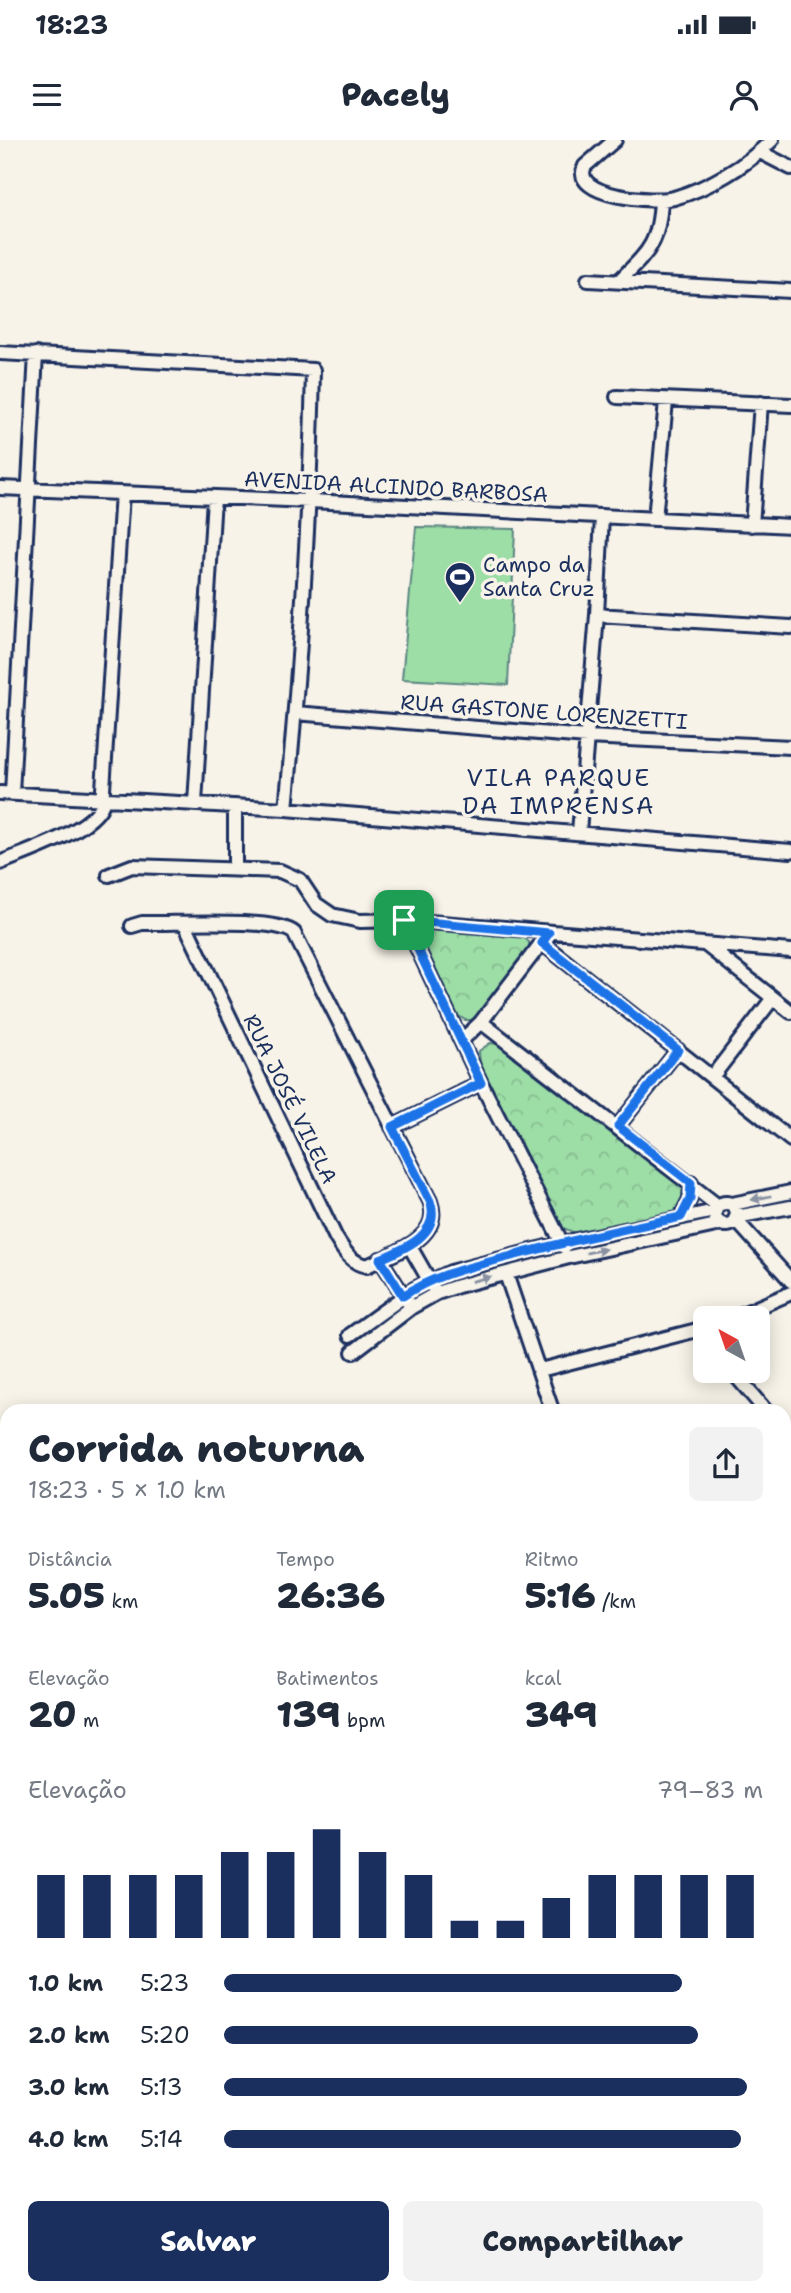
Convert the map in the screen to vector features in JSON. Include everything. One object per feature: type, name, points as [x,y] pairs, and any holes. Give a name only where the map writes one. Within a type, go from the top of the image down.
[{"type":"street","points":[[615,140],[585,166],[582,177],[594,188],[626,197],[661,200],[697,189],[734,169],[760,152],[772,140]]},
{"type":"street","points":[[760,152],[791,168]]},
{"type":"street","points":[[618,282],[655,240],[660,226],[661,200]]},
{"type":"street","points":[[588,280],[791,291]]},
{"type":"street","points":[[0,353],[313,370],[310,501],[286,809]]},
{"type":"street","points":[[37,354],[6,793],[286,809],[791,851]]},
{"type":"street","points":[[617,397],[791,405]]},
{"type":"street","points":[[654,519],[666,401]]},
{"type":"street","points":[[752,525],[761,403]]},
{"type":"street","name":"AVENIDA ALCINDO BARBOSA","points":[[0,488],[791,526]]},
{"type":"street","points":[[0,863],[87,822],[97,815],[104,797],[122,493]]},
{"type":"street","points":[[195,803],[214,498]]},
{"type":"street","points":[[579,832],[597,615],[602,516]]},
{"type":"street","points":[[597,615],[791,627]]},
{"type":"street","name":"RUA GASTONE LORENZETTI","points":[[295,713],[587,737],[791,747]]},
{"type":"street","points":[[235,806],[235,868]]},
{"type":"street","points":[[109,875],[132,866],[270,869],[290,874],[300,880],[325,912],[342,918],[404,920],[545,938],[791,951]]},
{"type":"street","points":[[404,920],[481,1083],[569,1257]]},
{"type":"street","points":[[132,926],[142,923],[275,925],[287,928],[298,937],[432,1208],[433,1220],[429,1227],[409,1245],[380,1259],[412,1307]]},
{"type":"street","name":"RUA JOSÉ VILELA","points":[[185,924],[336,1238],[348,1256],[362,1265],[367,1266],[380,1259]]},
{"type":"street","points":[[462,1040],[481,1021],[545,938]]},
{"type":"street","points":[[545,938],[678,1050],[791,1140]]},
{"type":"street","points":[[706,946],[791,1012]]},
{"type":"street","points":[[712,1077],[773,998]]},
{"type":"street","points":[[481,1021],[727,1211],[791,1281]]},
{"type":"street","points":[[618,1126],[678,1050]]},
{"type":"street","points":[[392,1127],[481,1083]]},
{"type":"street","points":[[681,1217],[690,1199],[691,1183]]},
{"type":"street","points":[[353,1352],[412,1307],[437,1293],[479,1279],[569,1257],[721,1224],[715,1217],[727,1211],[791,1192]]},
{"type":"street","points":[[350,1335],[428,1280],[451,1272],[562,1243],[681,1217],[791,1207]]},
{"type":"street","points":[[409,1245],[437,1293]]},
{"type":"street","points":[[506,1274],[550,1404]]},
{"type":"street","points":[[761,1306],[791,1293]]},
{"type":"street","points":[[540,1370],[693,1335]]},
{"type":"street","points":[[742,1383],[760,1404]]},
{"type":"green space","name":"Campo da Santa Cruz","points":[[416,527],[515,529],[508,685],[402,679]]},
{"type":"green space","points":[[434,928],[521,935],[529,942],[529,950],[474,1020],[465,1020],[456,1014],[422,949],[423,935]]},
{"type":"green space","points":[[490,1043],[498,1044],[681,1181],[689,1198],[678,1211],[578,1234],[563,1228],[480,1065],[479,1051]]},
{"type":"place","name":"Campo da Santa Cruz","points":[[460,604]]},
{"type":"district","name":"VILA PARQUE DA IMPRENSA","points":[[559,792]]},
{"type":"route","points":[[404,920],[549,933],[542,943],[678,1050],[618,1126],[691,1183],[690,1199],[681,1217],[562,1243],[451,1272],[428,1280],[403,1296],[380,1259],[422,1236],[433,1220],[433,1214],[430,1201],[392,1127],[481,1083],[404,920]]}]
